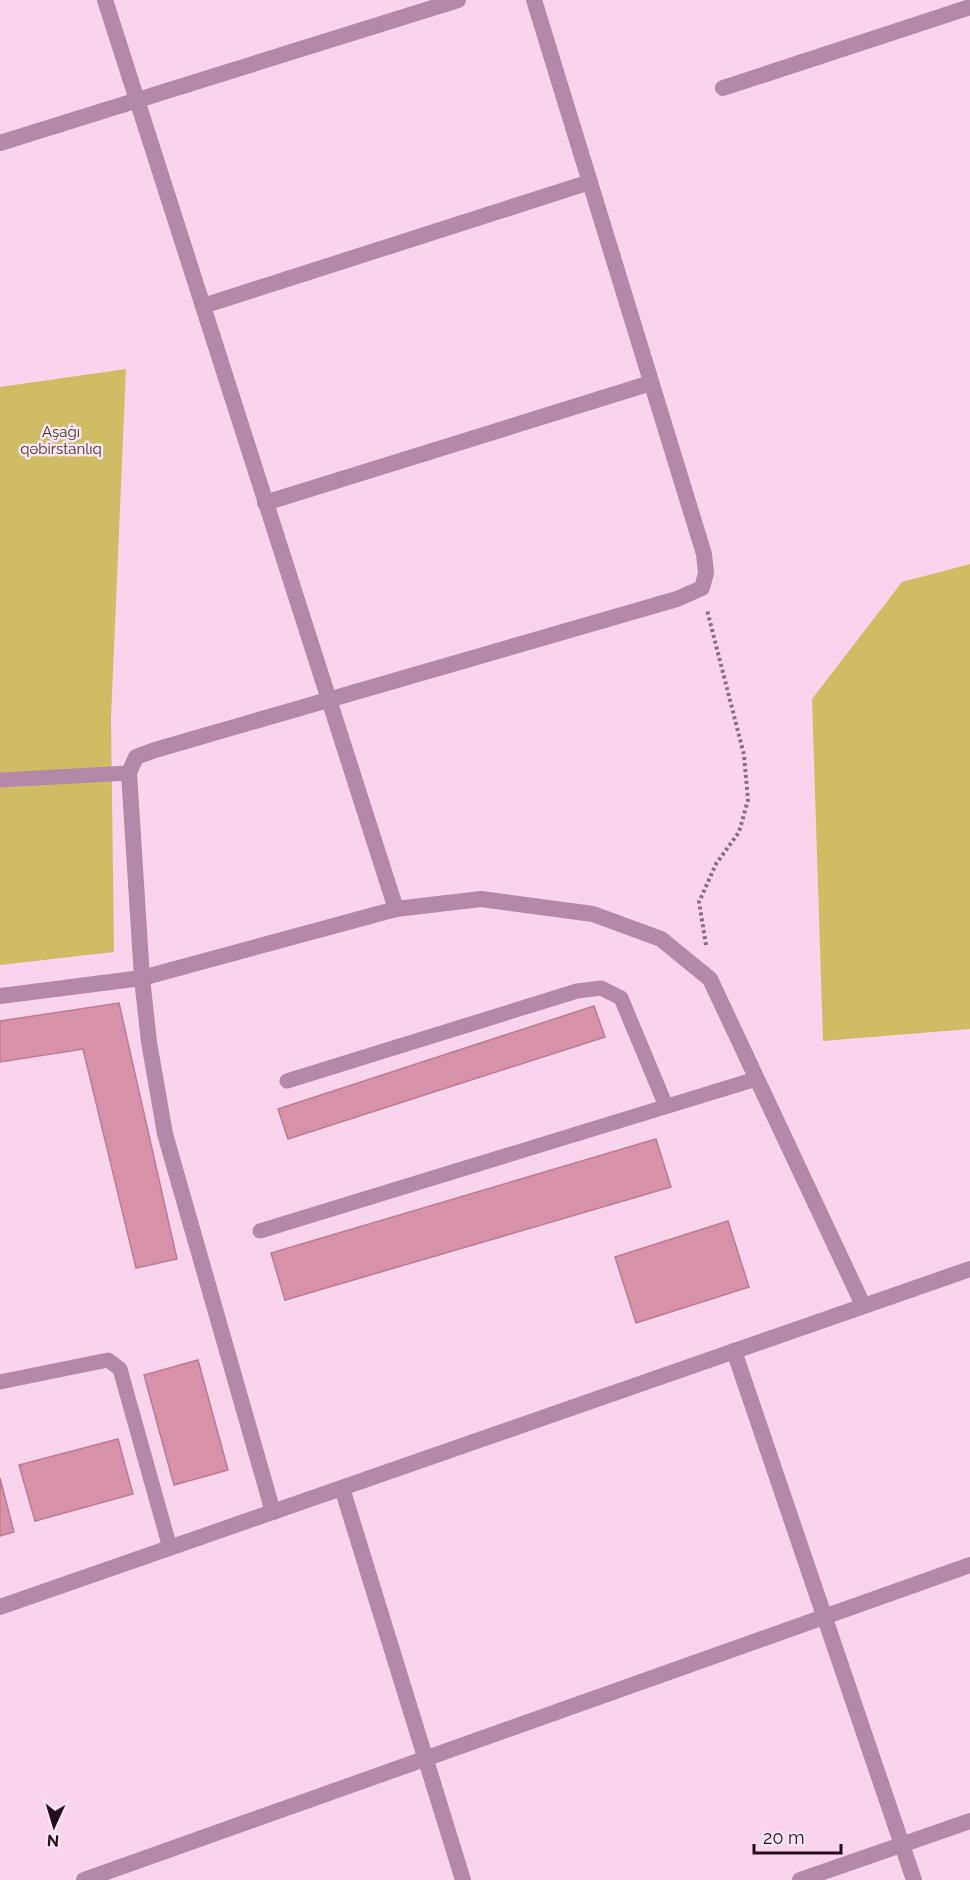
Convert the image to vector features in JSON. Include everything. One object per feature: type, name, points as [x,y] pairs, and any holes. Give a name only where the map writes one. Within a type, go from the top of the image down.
[{"type":"street","points":[[105,0],[396,909]]},
{"type":"street","points":[[0,143],[458,0]]},
{"type":"street","points":[[273,1512],[165,1134],[149,1042],[142,978],[129,773],[136,757],[155,750],[677,599],[702,588],[706,573],[704,554],[534,0]]},
{"type":"street","points":[[723,88],[970,7]]},
{"type":"street","points":[[203,306],[590,182]]},
{"type":"street","points":[[265,503],[651,383]]},
{"type":"street","points":[[0,996],[142,978],[396,909],[481,899],[593,914],[661,939],[710,979],[863,1305]]},
{"type":"street","points":[[0,1607],[970,1269]]},
{"type":"street","points":[[734,1351],[914,1880]]},
{"type":"street","points":[[342,1488],[463,1880]]},
{"type":"street","points":[[84,1880],[970,1565]]},
{"type":"street","points":[[800,1880],[970,1821]]},
{"type":"lane","points":[[0,780],[129,773]]},
{"type":"lane","points":[[287,1081],[577,990],[601,988],[621,998],[666,1106]]},
{"type":"lane","points":[[260,1231],[756,1079]]},
{"type":"lane","points":[[0,1382],[108,1360],[120,1369],[170,1548]]},
{"type":"path","points":[[702,588],[744,755],[748,800],[739,832],[716,864],[699,902],[710,979]]},
{"type":"green space","name":"Aşağı qəbirstanlıq","points":[[126,369],[111,718],[114,952],[0,965],[0,387]]},
{"type":"green space","points":[[970,564],[970,1029],[823,1041],[812,699],[902,582]]},
{"type":"building","points":[[119,1003],[177,1259],[136,1268],[83,1049],[0,1062],[0,1021]]},
{"type":"building","points":[[594,1006],[605,1037],[288,1139],[278,1109]]},
{"type":"building","points":[[656,1139],[671,1187],[285,1300],[271,1253]]},
{"type":"building","points":[[728,1221],[749,1287],[636,1323],[615,1257]]},
{"type":"building","points":[[198,1360],[228,1470],[174,1485],[144,1375]]},
{"type":"building","points":[[118,1439],[133,1494],[35,1521],[19,1465]]},
{"type":"building","points":[[0,1478],[14,1532],[0,1536]]}]
